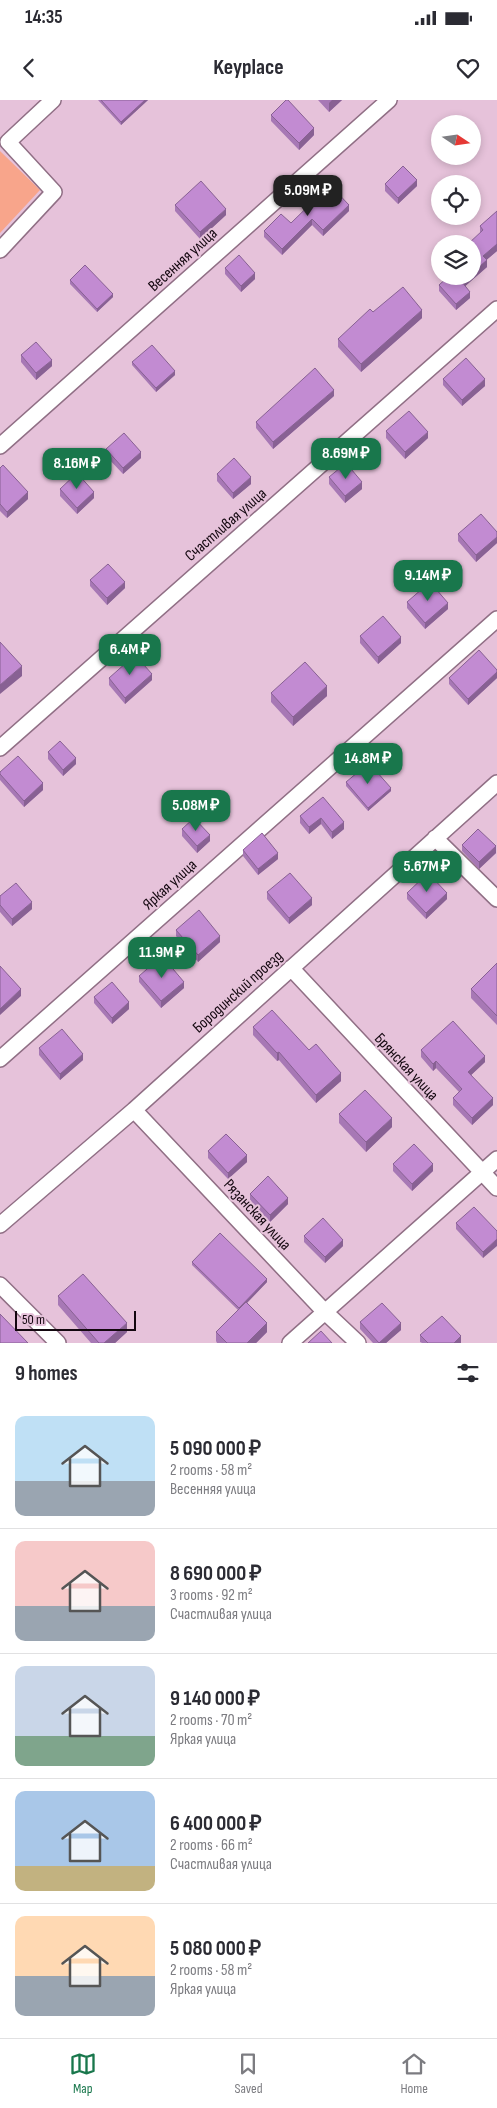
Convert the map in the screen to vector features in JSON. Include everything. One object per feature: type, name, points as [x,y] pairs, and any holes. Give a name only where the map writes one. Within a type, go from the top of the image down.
[{"type":"street","points":[[0,250],[54,192],[4,138],[53,100]]},
{"type":"street","name":"Весенняя улица","points":[[0,446],[389,100]]},
{"type":"street","name":"Счастливая улица","points":[[0,748],[497,309]]},
{"type":"street","name":"Яркая улица","points":[[0,1059],[497,619]]},
{"type":"street","name":"Бородинский проезд","points":[[0,1225],[134,1110],[497,783]]},
{"type":"street","points":[[436,838],[497,899]]},
{"type":"street","name":"Брянская улица","points":[[291,968],[497,1188]]},
{"type":"street","name":"Рязанская улица","points":[[134,1110],[324,1312],[358,1343]]},
{"type":"street","points":[[290,1343],[497,1159]]},
{"type":"street","points":[[0,1285],[58,1343]]},
{"type":"shaded area","points":[[0,151],[40,190],[0,233]]},
{"type":"building","points":[[101,100],[145,100],[121,122]]},
{"type":"building","points":[[286,100],[314,128],[299,143],[271,115]]},
{"type":"building","points":[[403,166],[417,180],[398,198],[385,184]]},
{"type":"building","points":[[201,181],[226,209],[200,232],[175,205]]},
{"type":"building","points":[[330,185],[349,205],[323,230],[312,219],[282,249],[264,231],[281,214],[291,223]]},
{"type":"building","points":[[497,211],[497,244],[483,256],[487,260],[481,265],[481,235],[478,235],[483,230],[480,226]]},
{"type":"building","points":[[239,255],[255,273],[241,286],[225,268]]},
{"type":"building","points":[[85,265],[113,294],[97,309],[70,280]]},
{"type":"building","points":[[439,285],[464,285],[470,292],[456,304]]},
{"type":"building","points":[[403,287],[422,310],[361,364],[338,339],[370,309],[373,312]]},
{"type":"building","points":[[36,342],[52,360],[36,373],[21,355]]},
{"type":"building","points":[[152,345],[175,371],[156,388],[132,362]]},
{"type":"building","points":[[466,358],[485,379],[462,400],[443,379]]},
{"type":"building","points":[[315,368],[334,390],[273,442],[256,422]]},
{"type":"building","points":[[409,411],[428,432],[405,452],[386,431]]},
{"type":"building","points":[[124,433],[141,452],[123,468],[106,449]]},
{"type":"building","points":[[234,458],[251,477],[233,493],[217,474]]},
{"type":"building","points":[[346,463],[362,482],[345,496],[329,477]]},
{"type":"building","points":[[3,465],[28,492],[7,512],[0,504],[0,468]]},
{"type":"building","points":[[77,473],[94,492],[77,508],[60,489]]},
{"type":"building","points":[[481,514],[497,532],[497,537],[476,555],[458,534]]},
{"type":"building","points":[[108,564],[125,582],[107,598],[90,580]]},
{"type":"building","points":[[430,582],[448,603],[425,623],[407,602]]},
{"type":"building","points":[[383,616],[401,637],[378,657],[360,636]]},
{"type":"building","points":[[0,642],[22,666],[0,685]]},
{"type":"building","points":[[479,650],[497,672],[468,699],[449,678]]},
{"type":"building","points":[[135,655],[152,674],[125,698],[109,678]]},
{"type":"building","points":[[305,662],[327,686],[293,717],[271,693]]},
{"type":"building","points":[[60,741],[76,758],[63,770],[48,752]]},
{"type":"building","points":[[18,756],[43,783],[24,801],[0,774]]},
{"type":"building","points":[[369,763],[391,788],[368,808],[346,782]]},
{"type":"building","points":[[323,797],[344,822],[332,832],[321,818],[309,827],[300,816]]},
{"type":"building","points":[[194,818],[210,835],[197,846],[182,829]]},
{"type":"building","points":[[478,829],[496,846],[479,862],[462,845]]},
{"type":"building","points":[[262,833],[278,853],[258,869],[243,850]]},
{"type":"building","points":[[290,873],[312,898],[289,918],[267,892]]},
{"type":"building","points":[[428,873],[447,893],[426,913],[407,893]]},
{"type":"building","points":[[16,883],[32,902],[12,919],[0,905],[0,896]]},
{"type":"building","points":[[199,910],[220,936],[198,955],[176,930]]},
{"type":"building","points":[[162,956],[184,982],[161,1001],[139,976]]},
{"type":"building","points":[[497,963],[497,1016],[471,989]]},
{"type":"building","points":[[0,966],[21,989],[0,1009]]},
{"type":"building","points":[[112,982],[129,1002],[112,1018],[94,997]]},
{"type":"building","points":[[272,1010],[309,1050],[316,1044],[341,1073],[316,1095],[279,1052],[277,1053],[253,1027]]},
{"type":"building","points":[[453,1021],[485,1056],[468,1072],[493,1098],[472,1118],[453,1098],[462,1089],[436,1061],[433,1064],[421,1050]]},
{"type":"building","points":[[62,1029],[83,1054],[60,1074],[39,1048]]},
{"type":"building","points":[[365,1090],[392,1118],[366,1142],[339,1114]]},
{"type":"building","points":[[226,1134],[247,1155],[228,1173],[208,1151]]},
{"type":"building","points":[[414,1144],[433,1164],[412,1184],[393,1164]]},
{"type":"building","points":[[268,1176],[288,1198],[270,1215],[250,1194]]},
{"type":"building","points":[[474,1207],[497,1231],[497,1239],[483,1252],[456,1223]]},
{"type":"building","points":[[323,1218],[343,1240],[325,1257],[304,1236]]},
{"type":"building","points":[[220,1233],[267,1279],[239,1308],[192,1262]]},
{"type":"building","points":[[83,1274],[127,1323],[104,1343],[99,1343],[58,1296]]},
{"type":"building","points":[[246,1302],[267,1323],[247,1343],[227,1343],[216,1332]]},
{"type":"building","points":[[382,1303],[401,1323],[379,1343],[360,1322]]},
{"type":"building","points":[[0,1314],[28,1343],[0,1343]]},
{"type":"building","points":[[442,1316],[461,1336],[454,1343],[428,1343],[420,1335]]},
{"type":"building","points":[[321,1331],[332,1343],[308,1343]]}]
